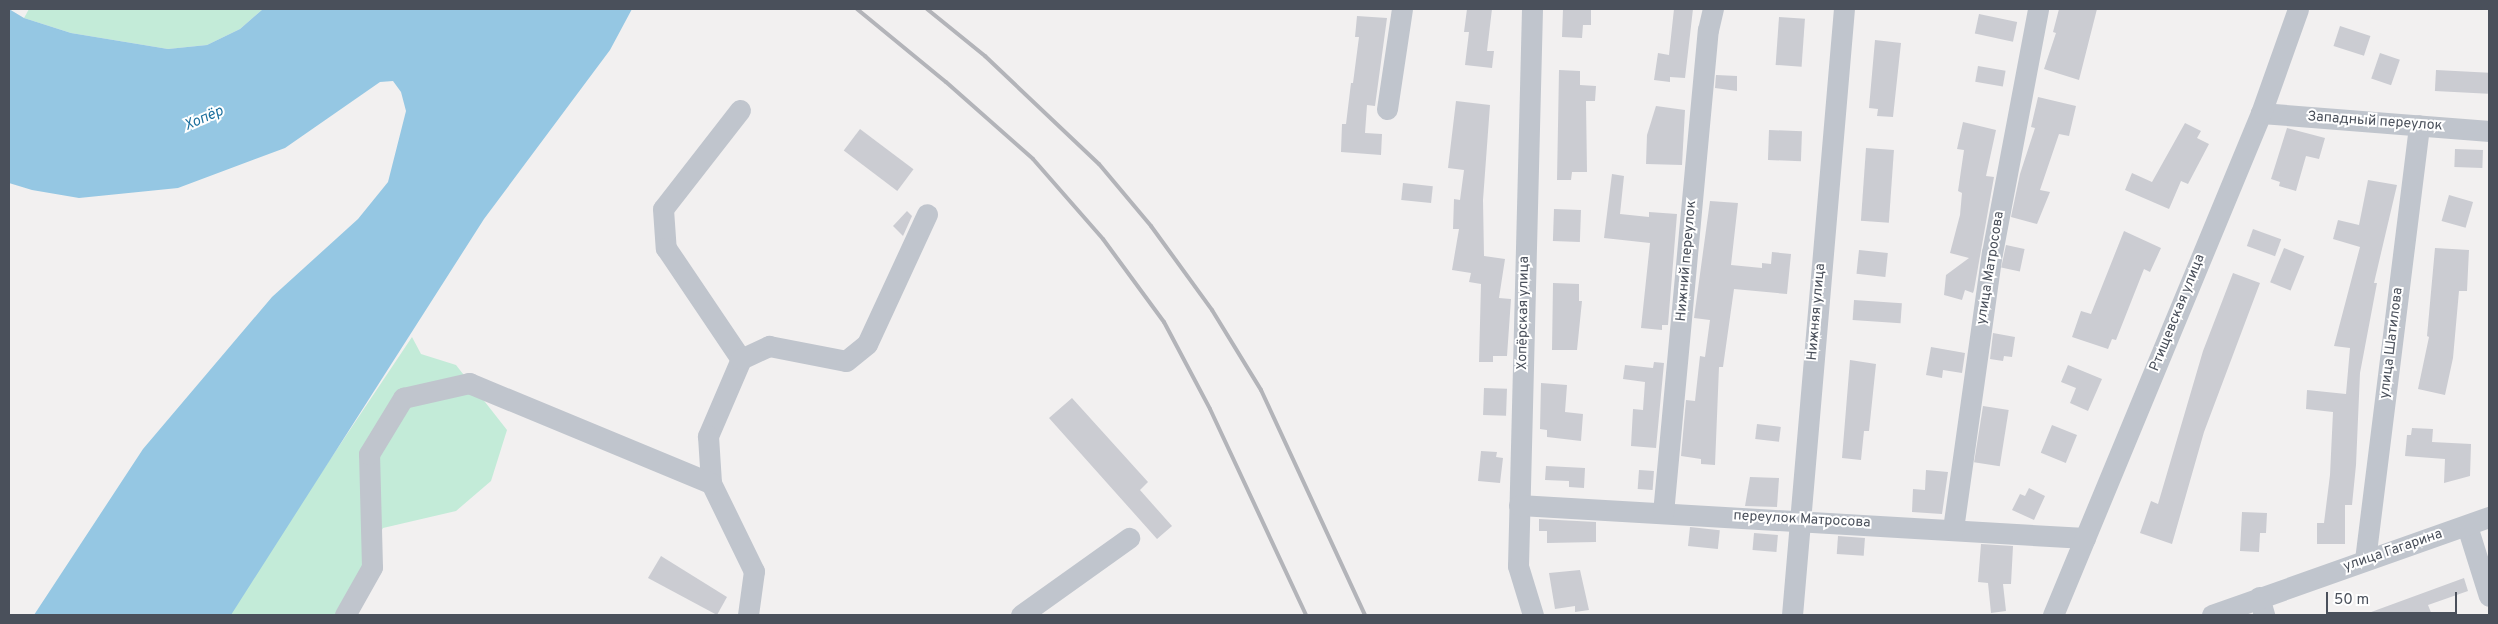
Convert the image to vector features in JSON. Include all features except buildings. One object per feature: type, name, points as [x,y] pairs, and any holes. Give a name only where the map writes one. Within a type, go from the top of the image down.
[{"type":"street","points":[[1387,109],[1402,9]]},
{"type":"street","name":"Хопёрская улица","points":[[1532,9],[1518,566],[1533,615]]},
{"type":"street","name":"Нижний переулок","points":[[1663,513],[1708,30],[1713,9]]},
{"type":"street","name":"Нижняя улица","points":[[1792,615],[1798,520],[1844,9]]},
{"type":"street","name":"улица Матросова","points":[[1953,529],[1992,253],[2038,9]]},
{"type":"street","name":"Ртищевская улица","points":[[2054,615],[2261,113],[2298,9]]},
{"type":"street","points":[[740,110],[663,209],[666,248],[741,359]]},
{"type":"street","name":"Западный переулок","points":[[2261,113],[2489,131]]},
{"type":"street","name":"улица Шатилова","points":[[2365,560],[2419,125]]},
{"type":"street","points":[[748,615],[754,572],[711,483],[708,436],[741,359],[769,346],[846,361],[867,344],[927,214]]},
{"type":"street","points":[[345,615],[372,567],[369,454],[403,398],[469,383],[711,483]]},
{"type":"street","name":"переулок Матросова","points":[[1519,505],[2085,538]]},
{"type":"street","name":"улица Гагарина","points":[[2212,615],[2261,606],[2365,560],[2467,526],[2489,516]]},
{"type":"street","points":[[2467,526],[2489,596]]},
{"type":"street","points":[[1021,615],[1128,538]]},
{"type":"green space","points":[[29,9],[263,9],[240,29],[207,45],[168,49],[71,33],[24,18]]},
{"type":"green space","points":[[412,337],[421,354],[456,365],[507,430],[491,481],[456,511],[383,528],[337,615],[226,615]]},
{"type":"water","name":"Хопёр","points":[[9,9],[24,18],[71,33],[168,49],[207,45],[240,29],[263,9],[632,9],[610,50],[484,219],[231,615],[34,615],[143,449],[272,297],[358,219],[388,182],[406,111],[401,92],[393,81],[380,82],[285,148],[178,188],[79,198],[32,190],[9,183]]},
{"type":"railway","points":[[857,9],[946,82],[1033,159],[1103,239],[1164,322],[1210,409],[1306,615]]},
{"type":"railway","points":[[927,9],[985,56],[1099,164],[1151,226],[1212,310],[1261,390],[1365,615]]}]
